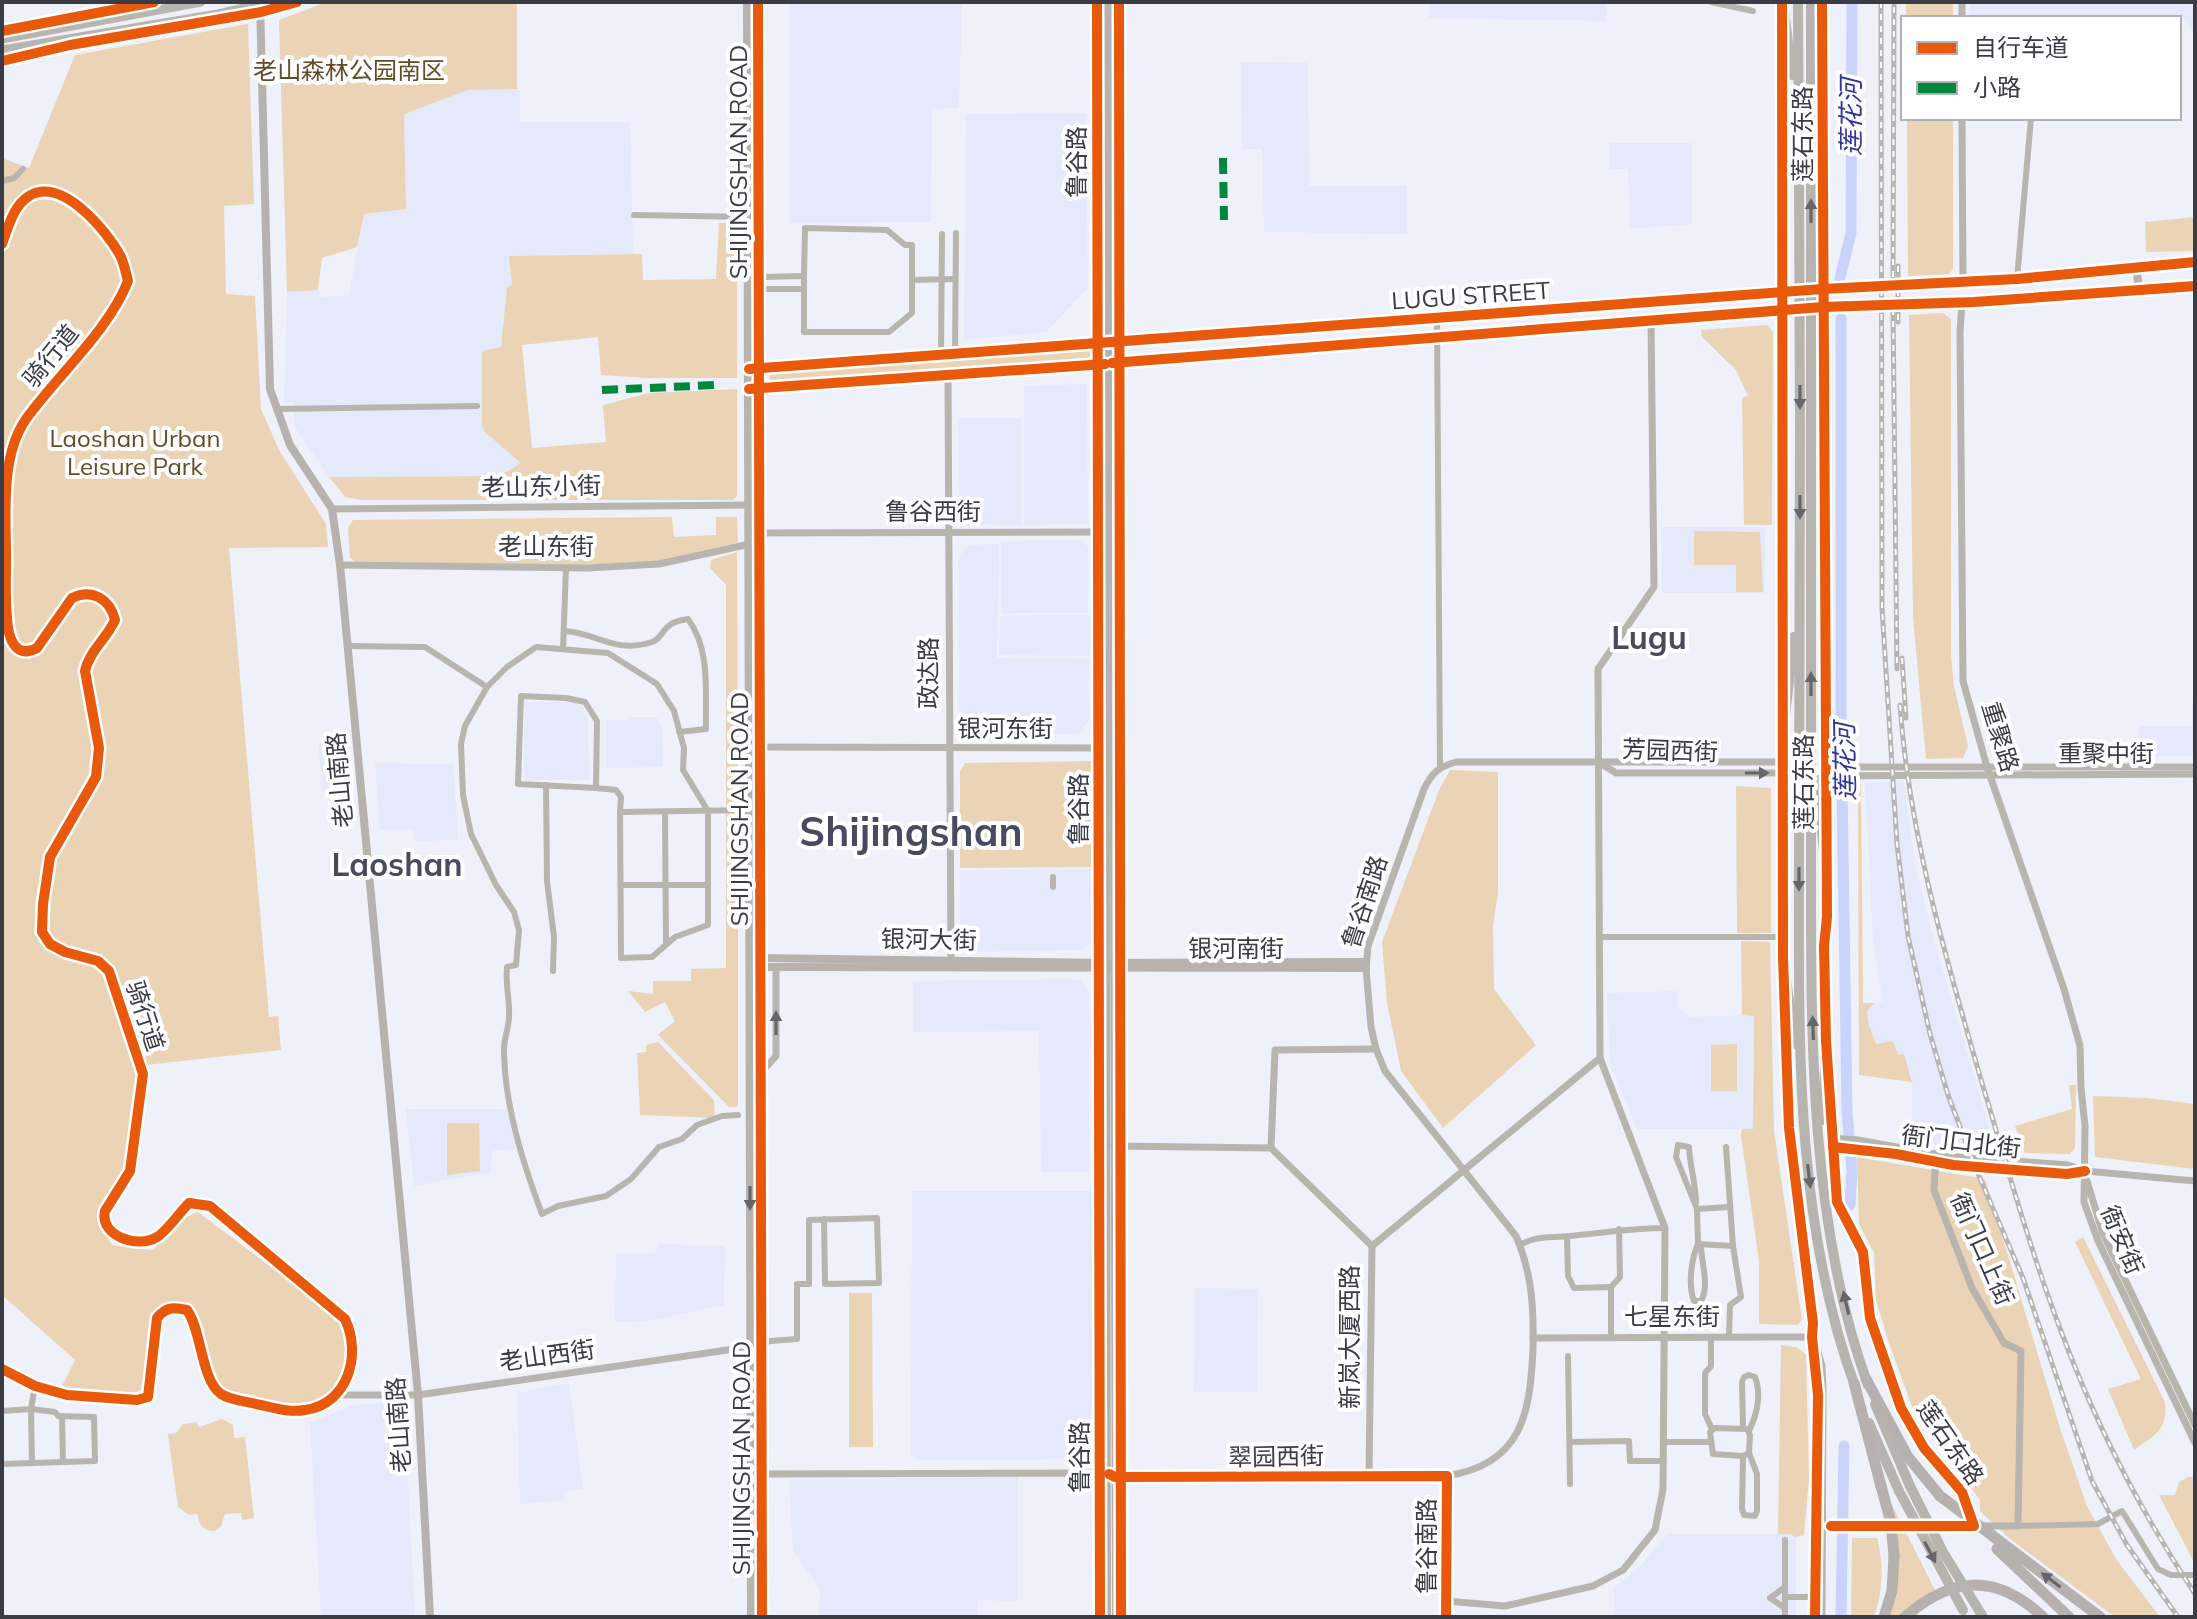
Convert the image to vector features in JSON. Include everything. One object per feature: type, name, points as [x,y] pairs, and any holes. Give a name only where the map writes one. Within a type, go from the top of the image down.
[{"type":"highway","name":"SHIJINGSHAN ROAD","points":[[748,2],[749,217],[754,369],[750,505],[750,810],[761,1073],[752,1617]]},
{"type":"highway","name":"SHIJINGSHAN ROAD","points":[[754,369],[759,289],[758,2]]},
{"type":"highway","points":[[1782,2],[1798,117]]},
{"type":"highway","points":[[1798,2],[1815,1097],[1838,1271],[1891,1523],[1894,1556],[1892,1591],[1884,1617]]},
{"type":"highway","points":[[1811,2],[1811,180],[1800,587],[1799,967],[1808,1162],[1824,1273],[1860,1381],[1899,1491],[1965,1614]]},
{"type":"highway","points":[[1811,118],[1822,7]]},
{"type":"highway","name":"SHIJINGSHAN ROAD","points":[[754,389],[760,533],[761,747],[755,962],[756,1346],[762,1617]]},
{"type":"highway","points":[[1784,725],[1800,587]]},
{"type":"highway","points":[[1811,724],[1825,862]]},
{"type":"highway","points":[[1783,958],[1803,1098]]},
{"type":"highway","points":[[1822,1161],[1826,1041]]},
{"type":"highway","points":[[1860,1381],[1908,1457],[1940,1496],[2000,1546],[2100,1617]]},
{"type":"highway","name":"莲石东路","points":[[1860,1381],[1943,1552],[1983,1617]]},
{"type":"highway","points":[[2000,1546],[2069,1617]]},
{"type":"highway","points":[[1905,1617],[1945,1589],[1973,1585],[2017,1596],[2043,1617]]},
{"type":"main road","points":[[2,39],[201,2]]},
{"type":"main road","name":"鲁谷路","points":[[1105,2],[1110,966],[1107,1617]]},
{"type":"main road","points":[[1108,343],[1112,2]]},
{"type":"main road","points":[[2,50],[264,3]]},
{"type":"main road","name":"老山南路","points":[[264,3],[270,389],[290,445],[332,509],[340,565],[418,1395],[430,1617]]},
{"type":"main road","name":"LUGU STREET","points":[[754,369],[1823,289],[2017,279],[2136,265],[2195,262]]},
{"type":"main road","points":[[2136,265],[2139,290]]},
{"type":"main road","points":[[1873,286],[1866,295],[1873,305]]},
{"type":"main road","name":"LUGU STREET","points":[[754,389],[948,377],[1651,319],[2195,286]]},
{"type":"main road","name":"鲁谷路","points":[[1108,364],[1106,748],[1114,1146],[1116,1617]]},
{"type":"main road","name":"银河大街","points":[[755,962],[776,967],[951,964]]},
{"type":"main road","name":"银河大街","points":[[755,962],[1110,966]]},
{"type":"main road","name":"银河南街","points":[[1110,966],[1366,965]]},
{"type":"street","points":[[1711,2],[1753,11]]},
{"type":"street","name":"莲石东路","points":[[1782,2],[1783,958],[1789,1128],[1813,1323],[1812,1337],[1817,1346],[1823,1391],[1822,1617]]},
{"type":"street","name":"莲石东路","points":[[1822,7],[1829,767],[1825,862],[1826,1041],[1837,1202],[1863,1252],[1870,1318],[1893,1388],[1916,1437],[1962,1492],[1974,1526]]},
{"type":"street","points":[[1962,120],[1963,282]]},
{"type":"street","points":[[2017,279],[2031,120]]},
{"type":"street","points":[[2,181],[14,178],[23,169]]},
{"type":"street","points":[[634,215],[749,217]]},
{"type":"street","points":[[805,228],[887,230],[905,245],[912,245],[912,280],[912,313],[889,332],[804,332],[805,228]]},
{"type":"street","points":[[955,354],[956,233]]},
{"type":"street","points":[[941,355],[942,234]]},
{"type":"street","points":[[1783,240],[1823,240]]},
{"type":"street","points":[[759,277],[804,276]]},
{"type":"street","points":[[912,280],[955,279]]},
{"type":"street","points":[[759,289],[804,289]]},
{"type":"street","name":"重聚路","points":[[1962,302],[1963,681],[1988,771],[2064,989],[2080,1046],[2085,1171]]},
{"type":"street","points":[[1437,318],[1440,767],[1456,762],[1599,761]]},
{"type":"street","name":"鲁谷南路","points":[[1446,1601],[1505,1606],[1593,1586],[1623,1570],[1655,1530],[1663,1489],[1665,1228],[1600,1058],[1598,669],[1654,587],[1651,319]]},
{"type":"street","points":[[1784,362],[1823,361]]},
{"type":"street","name":"政达路","points":[[948,377],[951,964]]},
{"type":"street","points":[[276,409],[477,406]]},
{"type":"street","name":"老山东小街","points":[[332,509],[750,505]]},
{"type":"street","name":"鲁谷西街","points":[[760,533],[1106,532]]},
{"type":"street","name":"老山东街","points":[[340,565],[566,568],[659,564],[750,544]]},
{"type":"street","points":[[563,649],[566,568]]},
{"type":"street","points":[[564,631],[582,632],[612,645],[634,646],[657,641],[671,623],[688,619],[697,631],[704,650],[706,729],[679,732]]},
{"type":"street","points":[[347,646],[425,647],[487,687]]},
{"type":"street","points":[[596,788],[597,721],[585,702],[521,696],[518,784],[616,790],[621,797],[621,958],[652,957],[675,937],[708,925],[708,811],[683,770],[684,748],[674,711],[657,684],[608,653],[536,647],[507,667],[487,687],[465,726],[463,795],[471,834],[496,885],[514,912],[519,930],[516,965],[507,967],[510,996],[509,1022],[503,1047],[505,1077],[520,1146],[542,1214],[558,1206],[606,1196],[631,1179],[659,1147],[682,1139],[697,1125],[722,1116],[738,1115]]},
{"type":"street","name":"银河东街","points":[[761,747],[1106,748]]},
{"type":"street","name":"芳园西街","points":[[1599,761],[1783,762]]},
{"type":"street","name":"芳园西街","points":[[1599,761],[1616,773],[1783,773]]},
{"type":"street","name":"鲁谷南路","points":[[1440,767],[1431,775],[1424,789],[1368,946],[1366,965],[1376,1049],[1392,1082],[1516,1236],[1531,1279],[1533,1338],[1529,1402],[1521,1427],[1512,1442],[1490,1462],[1462,1474],[1447,1476],[1446,1617]]},
{"type":"street","name":"重聚中街","points":[[1829,767],[1855,771],[2195,774]]},
{"type":"street","name":"重聚中街","points":[[1988,771],[2195,767]]},
{"type":"street","name":"重聚中街","points":[[1829,776],[1855,771]]},
{"type":"street","points":[[546,785],[547,881],[554,937],[553,971]]},
{"type":"street","points":[[620,812],[750,810]]},
{"type":"street","points":[[665,812],[666,944]]},
{"type":"street","points":[[1053,877],[1053,887]]},
{"type":"street","points":[[621,885],[708,885]]},
{"type":"street","points":[[1599,937],[1783,937]]},
{"type":"street","points":[[761,1073],[776,1056],[776,967]]},
{"type":"street","points":[[1271,1148],[1275,1050],[1376,1049]]},
{"type":"street","points":[[1114,1146],[1271,1148],[1372,1246],[1600,1058]]},
{"type":"street","name":"衙门口北街","points":[[1835,1143],[2067,1174],[2085,1171],[2195,1181]]},
{"type":"street","points":[[1696,1206],[1676,1157],[1678,1145],[1689,1147],[1690,1170],[1696,1186],[1705,1296],[1701,1301],[1694,1301],[1692,1267],[1699,1245]]},
{"type":"street","points":[[1726,1147],[1729,1207],[1741,1297],[1730,1305],[1729,1337]]},
{"type":"street","name":"衙门口上街","points":[[1936,1158],[1934,1190],[1972,1288],[2004,1343],[2021,1351],[2018,1526]]},
{"type":"street","name":"衙安街","points":[[2085,1171],[2084,1202],[2098,1241],[2192,1423],[2195,1443]]},
{"type":"street","points":[[1696,1206],[1729,1207]]},
{"type":"street","points":[[756,1346],[770,1341],[797,1339],[797,1284],[809,1284],[809,1220],[824,1219],[877,1218],[879,1283],[825,1284],[824,1219]]},
{"type":"street","points":[[1520,1245],[1533,1237],[1665,1228]]},
{"type":"street","points":[[1611,1337],[1611,1287],[1620,1277],[1619,1229]]},
{"type":"street","points":[[1567,1237],[1568,1276],[1574,1288],[1611,1287]]},
{"type":"street","points":[[1699,1245],[1733,1246]]},
{"type":"street","name":"新岚大厦西路","points":[[1369,1476],[1372,1246]]},
{"type":"street","points":[[1711,1337],[1711,1366],[1705,1373],[1705,1414],[1712,1429],[1710,1451],[1716,1456],[1746,1454]]},
{"type":"street","name":"七星东街","points":[[1533,1338],[1812,1337]]},
{"type":"street","name":"老山西街","points":[[337,1395],[418,1395],[756,1346]]},
{"type":"street","points":[[1568,1356],[1570,1484]]},
{"type":"street","points":[[1746,1430],[1758,1412],[1757,1381],[1749,1375],[1742,1382],[1746,1430],[1742,1509],[1749,1518],[1755,1516],[1757,1511],[1757,1474],[1746,1454]]},
{"type":"street","points":[[32,1463],[31,1409],[35,1386]]},
{"type":"street","points":[[2,1411],[31,1409],[62,1416],[94,1417],[95,1447],[95,1461],[2,1464]]},
{"type":"street","points":[[62,1416],[63,1462]]},
{"type":"street","points":[[1712,1429],[1746,1430]]},
{"type":"street","points":[[1570,1442],[1629,1441],[1630,1461],[1663,1461]]},
{"type":"street","points":[[1663,1442],[1710,1442]]},
{"type":"street","name":"翠园西街","points":[[761,1474],[1447,1476]]},
{"type":"street","points":[[1822,1526],[2098,1524],[2122,1511],[2158,1569],[2171,1575],[2195,1575]]},
{"type":"street","name":"莲石东路","points":[[1815,1617],[1822,1526]]},
{"type":"street","points":[[1785,1540],[1785,1617]]},
{"type":"street","points":[[1785,1587],[1770,1598],[1785,1608]]},
{"type":"street","points":[[1785,1597],[1815,1597]]},
{"type":"shaded area","points":[[789,2],[962,2],[959,108],[932,109],[931,222],[789,223]]},
{"type":"shaded area","points":[[1429,2],[1607,2],[1606,21],[1429,18]]},
{"type":"shaded area","points":[[1970,2],[2195,2],[2195,31],[2191,31],[2189,24],[2178,15],[1970,16]]},
{"type":"shaded area","points":[[1241,62],[1308,63],[1309,186],[1407,186],[1407,234],[1264,232],[1262,149],[1242,149]]},
{"type":"shaded area","points":[[468,90],[520,91],[520,122],[630,122],[633,254],[510,256],[512,285],[507,287],[501,347],[482,352],[482,426],[486,433],[522,463],[500,476],[329,477],[294,426],[294,403],[284,403],[287,292],[318,290],[320,297],[349,295],[364,214],[406,209],[404,114]]},
{"type":"shaded area","points":[[1086,113],[1088,288],[1046,332],[964,340],[966,114]]},
{"type":"shaded area","points":[[1610,143],[1692,143],[1692,224],[1630,229],[1628,169],[1610,169]]},
{"type":"shaded area","points":[[1087,384],[1088,524],[1024,525],[1024,386]]},
{"type":"shaded area","points":[[958,418],[1021,418],[1021,525],[960,524]]},
{"type":"shaded area","points":[[1662,527],[1765,527],[1765,593],[1662,593]]},
{"type":"shaded area","points":[[1077,540],[1088,546],[1088,613],[1001,613],[1001,541]]},
{"type":"shaded area","points":[[999,544],[997,658],[1089,659],[1089,720],[1078,734],[972,735],[959,722],[959,556],[969,545]]},
{"type":"shaded area","points":[[1090,615],[1090,656],[999,655],[1000,616]]},
{"type":"shaded area","points":[[2192,701],[2195,701],[2195,756],[2140,757],[2139,726],[2192,726]]},
{"type":"shaded area","points":[[525,702],[576,702],[582,707],[588,720],[589,780],[524,780]]},
{"type":"shaded area","points":[[628,717],[656,717],[662,726],[663,767],[606,768],[606,720],[628,720]]},
{"type":"shaded area","points":[[347,740],[350,789],[323,791],[318,743]]},
{"type":"shaded area","points":[[375,763],[453,764],[458,840],[415,841],[413,829],[380,830]]},
{"type":"shaded area","points":[[1865,782],[1904,782],[1915,866],[1996,1150],[1912,1142],[1912,1082],[1905,1055],[1898,1056],[1876,1045],[1869,1026],[1867,1012],[1874,1003],[1883,1001],[1873,942]]},
{"type":"shaded area","points":[[1091,869],[1090,944],[1083,950],[960,950],[960,871]]},
{"type":"shaded area","points":[[913,981],[1081,981],[1089,994],[1089,1172],[1041,1172],[1039,1031],[913,1032]]},
{"type":"shaded area","points":[[1677,991],[1677,1006],[1690,1017],[1754,1015],[1753,1129],[1637,1129],[1610,1062],[1607,993]]},
{"type":"shaded area","points":[[406,1109],[507,1109],[516,1149],[492,1151],[491,1172],[414,1186]]},
{"type":"shaded area","points":[[912,1191],[1093,1191],[1094,1459],[917,1460],[911,1454]]},
{"type":"shaded area","points":[[659,1244],[725,1246],[724,1305],[648,1321],[615,1322],[616,1254],[655,1253]]},
{"type":"shaded area","points":[[1195,1288],[1258,1289],[1257,1392],[1194,1392]]},
{"type":"shaded area","points":[[569,1383],[583,1489],[565,1491],[563,1500],[520,1504],[517,1393]]},
{"type":"shaded area","points":[[404,1402],[415,1617],[321,1617],[310,1423],[354,1405]]},
{"type":"shaded area","points":[[1018,1477],[1018,1601],[978,1600],[977,1617],[819,1617],[820,1589],[793,1550],[789,1480]]},
{"type":"shaded area","points":[[1667,1534],[1791,1534],[1796,1537],[1796,1617],[1614,1617],[1614,1587],[1640,1567]]},
{"type":"green space","name":"老山森林公园南区","points":[[327,2],[517,2],[517,89],[468,90],[404,114],[406,209],[364,214],[357,247],[322,258],[318,290],[287,292],[279,20]]},
{"type":"green space","points":[[1906,2],[1953,2],[1953,16],[1906,16]]},
{"type":"green space","name":"Laoshan Urban Leisure Park","points":[[248,24],[254,204],[224,206],[226,294],[255,296],[261,409],[279,450],[326,524],[328,547],[229,548],[269,1017],[278,1016],[281,1050],[137,1066],[129,1159],[107,1197],[98,1223],[112,1245],[153,1250],[179,1220],[198,1212],[340,1319],[347,1350],[342,1375],[333,1396],[308,1406],[285,1406],[221,1389],[211,1372],[193,1318],[178,1304],[155,1311],[146,1387],[129,1396],[61,1388],[75,1360],[2,1295],[2,158],[29,168],[75,55]]},
{"type":"green space","points":[[1907,120],[1953,120],[1953,269],[1949,274],[1908,276]]},
{"type":"green space","points":[[2195,217],[2195,251],[2146,252],[2145,222]]},
{"type":"green space","points":[[737,222],[737,378],[601,375],[598,337],[522,345],[532,448],[606,442],[603,405],[649,393],[737,389],[737,496],[733,500],[362,500],[345,497],[329,477],[500,476],[521,463],[482,426],[482,351],[501,347],[507,287],[512,285],[509,256],[642,254],[643,280],[716,279],[719,223]]},
{"type":"green space","points":[[1943,313],[1951,319],[1951,656],[1954,686],[1968,746],[1963,758],[1926,759],[1913,618],[1909,315]]},
{"type":"green space","points":[[1767,325],[1773,332],[1772,525],[1744,525],[1742,397],[1748,396],[1736,370],[1702,337],[1701,330]]},
{"type":"green space","points":[[1091,348],[1091,361],[774,384],[770,381],[770,375],[776,371]]},
{"type":"green space","points":[[672,517],[674,537],[716,535],[716,517],[737,517],[738,543],[658,561],[585,565],[355,562],[350,558],[348,528],[353,520]]},
{"type":"green space","points":[[1694,531],[1760,532],[1763,592],[1736,592],[1736,565],[1694,565]]},
{"type":"green space","points":[[737,552],[738,805],[726,805],[726,585],[710,568],[711,560]]},
{"type":"green space","points":[[1092,761],[1092,867],[960,868],[960,771],[965,763]]},
{"type":"green space","points":[[1450,770],[1498,772],[1494,989],[1536,1045],[1443,1128],[1401,1071],[1387,1003],[1382,942],[1439,790]]},
{"type":"green space","points":[[1858,783],[1861,783],[1863,1003],[1874,1003],[1867,1012],[1876,1044],[1893,1041],[1898,1055],[1904,1054],[1912,1082],[1859,1075]]},
{"type":"green space","points":[[1736,786],[1771,788],[1771,933],[1737,933]]},
{"type":"green space","points":[[726,814],[738,814],[738,1107],[729,1107],[658,1035],[675,1021],[665,1002],[645,1012],[628,991],[653,994],[653,981],[691,981],[691,969],[726,968]]},
{"type":"green space","points":[[1741,941],[1770,942],[1774,1131],[1802,1320],[1798,1325],[1759,1324],[1759,1261],[1741,1136],[1742,1129],[1753,1129],[1754,1016],[1742,1015]]},
{"type":"green space","points":[[658,1042],[714,1100],[715,1118],[640,1115],[637,1053],[646,1052],[646,1045]]},
{"type":"green space","points":[[1737,1044],[1737,1091],[1711,1091],[1711,1045]]},
{"type":"green space","points":[[2069,1085],[2076,1085],[2075,1148],[2070,1154],[2025,1153],[2015,1126],[2072,1109]]},
{"type":"green space","points":[[2093,1096],[2195,1104],[2195,1169],[2095,1157]]},
{"type":"green space","points":[[447,1123],[479,1123],[480,1171],[447,1175]]},
{"type":"green space","points":[[1857,1157],[1985,1179],[2060,1428],[2087,1506],[2116,1559],[2160,1617],[2115,1617],[2009,1538],[1980,1511],[1980,1500],[1914,1412],[1876,1300],[1874,1253],[1859,1224]]},
{"type":"green space","points":[[2083,1237],[2165,1402],[2162,1426],[2134,1450],[2108,1389],[2141,1379],[2075,1242]]},
{"type":"green space","points":[[849,1293],[872,1293],[873,1447],[849,1447]]},
{"type":"green space","points":[[1781,1345],[1796,1347],[1806,1354],[1809,1478],[1804,1535],[1796,1537],[1778,1534]]},
{"type":"green space","points":[[222,1419],[233,1425],[234,1438],[245,1437],[254,1518],[242,1520],[241,1513],[225,1514],[221,1526],[211,1531],[202,1527],[197,1514],[189,1515],[178,1507],[168,1434],[176,1433],[183,1424],[196,1422],[199,1427]]},
{"type":"green space","points":[[2195,1477],[2195,1564],[2159,1495],[2175,1495],[2179,1482]]},
{"type":"green space","points":[[1888,1497],[1935,1590],[1898,1617],[1888,1617],[1895,1598]]},
{"type":"green space","points":[[1852,1538],[1877,1538],[1882,1578],[1874,1617],[1851,1617]]},
{"type":"waterway","name":"莲花河","points":[[1840,278],[1851,233],[1852,2]]},
{"type":"waterway","name":"莲花河","points":[[1841,319],[1841,719],[1847,1112],[1852,1171],[1850,1205]]},
{"type":"waterway","name":"莲花河","points":[[1841,1617],[1844,1446]]},
{"type":"railway","points":[[1881,2],[1882,608],[1897,844],[1908,936],[1930,1034],[1948,1095],[2023,1278],[2092,1481],[2127,1545],[2178,1617]]},
{"type":"railway","points":[[1893,277],[1894,2]]},
{"type":"railway","points":[[1898,266],[1898,322]]},
{"type":"railway","points":[[1893,309],[1897,669]]},
{"type":"railway","points":[[1902,658],[1906,718]]},
{"type":"railway","points":[[1900,705],[1912,801],[1931,896],[2039,1270],[2074,1365],[2104,1433],[2156,1531],[2195,1594]]},
{"type":"marked path","points":[[1223,158],[1224,220]]},
{"type":"marked path","points":[[602,390],[716,385]]},
{"type":"cycle path","points":[[2,31],[154,2]]},
{"type":"cycle path","points":[[2,61],[70,45],[261,12],[297,2]]},
{"type":"cycle path","points":[[758,2],[762,1617]]},
{"type":"cycle path","points":[[1097,2],[1100,1617]]},
{"type":"cycle path","points":[[1119,2],[1121,1617]]},
{"type":"cycle path","points":[[1782,2],[1783,958],[1789,1128],[1813,1323],[1818,1395],[1815,1617]]},
{"type":"cycle path","points":[[1822,2],[1827,917],[1824,946],[1826,1041],[1837,1202],[1863,1252],[1870,1318],[1901,1408],[1924,1448],[1962,1492],[1974,1526],[1831,1526]]},
{"type":"cycle path","name":"骑行道","points":[[2,244],[23,200],[42,192],[55,193],[82,209],[105,234],[121,257],[128,281],[108,317],[26,419],[12,450],[5,504],[7,618],[11,639],[18,649],[29,651],[37,648],[72,598],[79,595],[99,597],[109,606],[115,620],[85,671],[99,748],[96,777],[50,857],[42,932],[50,944],[65,952],[98,961],[109,971],[143,1074],[130,1171],[105,1211],[105,1220],[114,1233],[140,1242],[157,1237],[189,1203],[210,1206],[345,1319],[352,1348],[348,1376],[341,1388],[320,1406],[299,1411],[221,1394],[209,1378],[192,1319],[187,1310],[182,1309],[167,1310],[157,1318],[148,1397],[137,1400],[67,1395],[35,1386],[2,1369]]},
{"type":"cycle path","points":[[749,369],[1823,289],[2017,279],[2195,262]]},
{"type":"cycle path","points":[[1112,363],[1823,307],[1974,302],[2195,286]]},
{"type":"cycle path","points":[[749,389],[1105,364]]},
{"type":"cycle path","points":[[1833,1147],[1896,1154],[1953,1165],[2067,1174],[2085,1171]]},
{"type":"cycle path","points":[[1109,1474],[1115,1477],[1447,1476],[1446,1617]]},
{"type":"district","name":"Lugu","points":[[1649,638]]},
{"type":"district","name":"Shijingshan","points":[[911,832]]},
{"type":"district","name":"Laoshan","points":[[397,865]]}]
